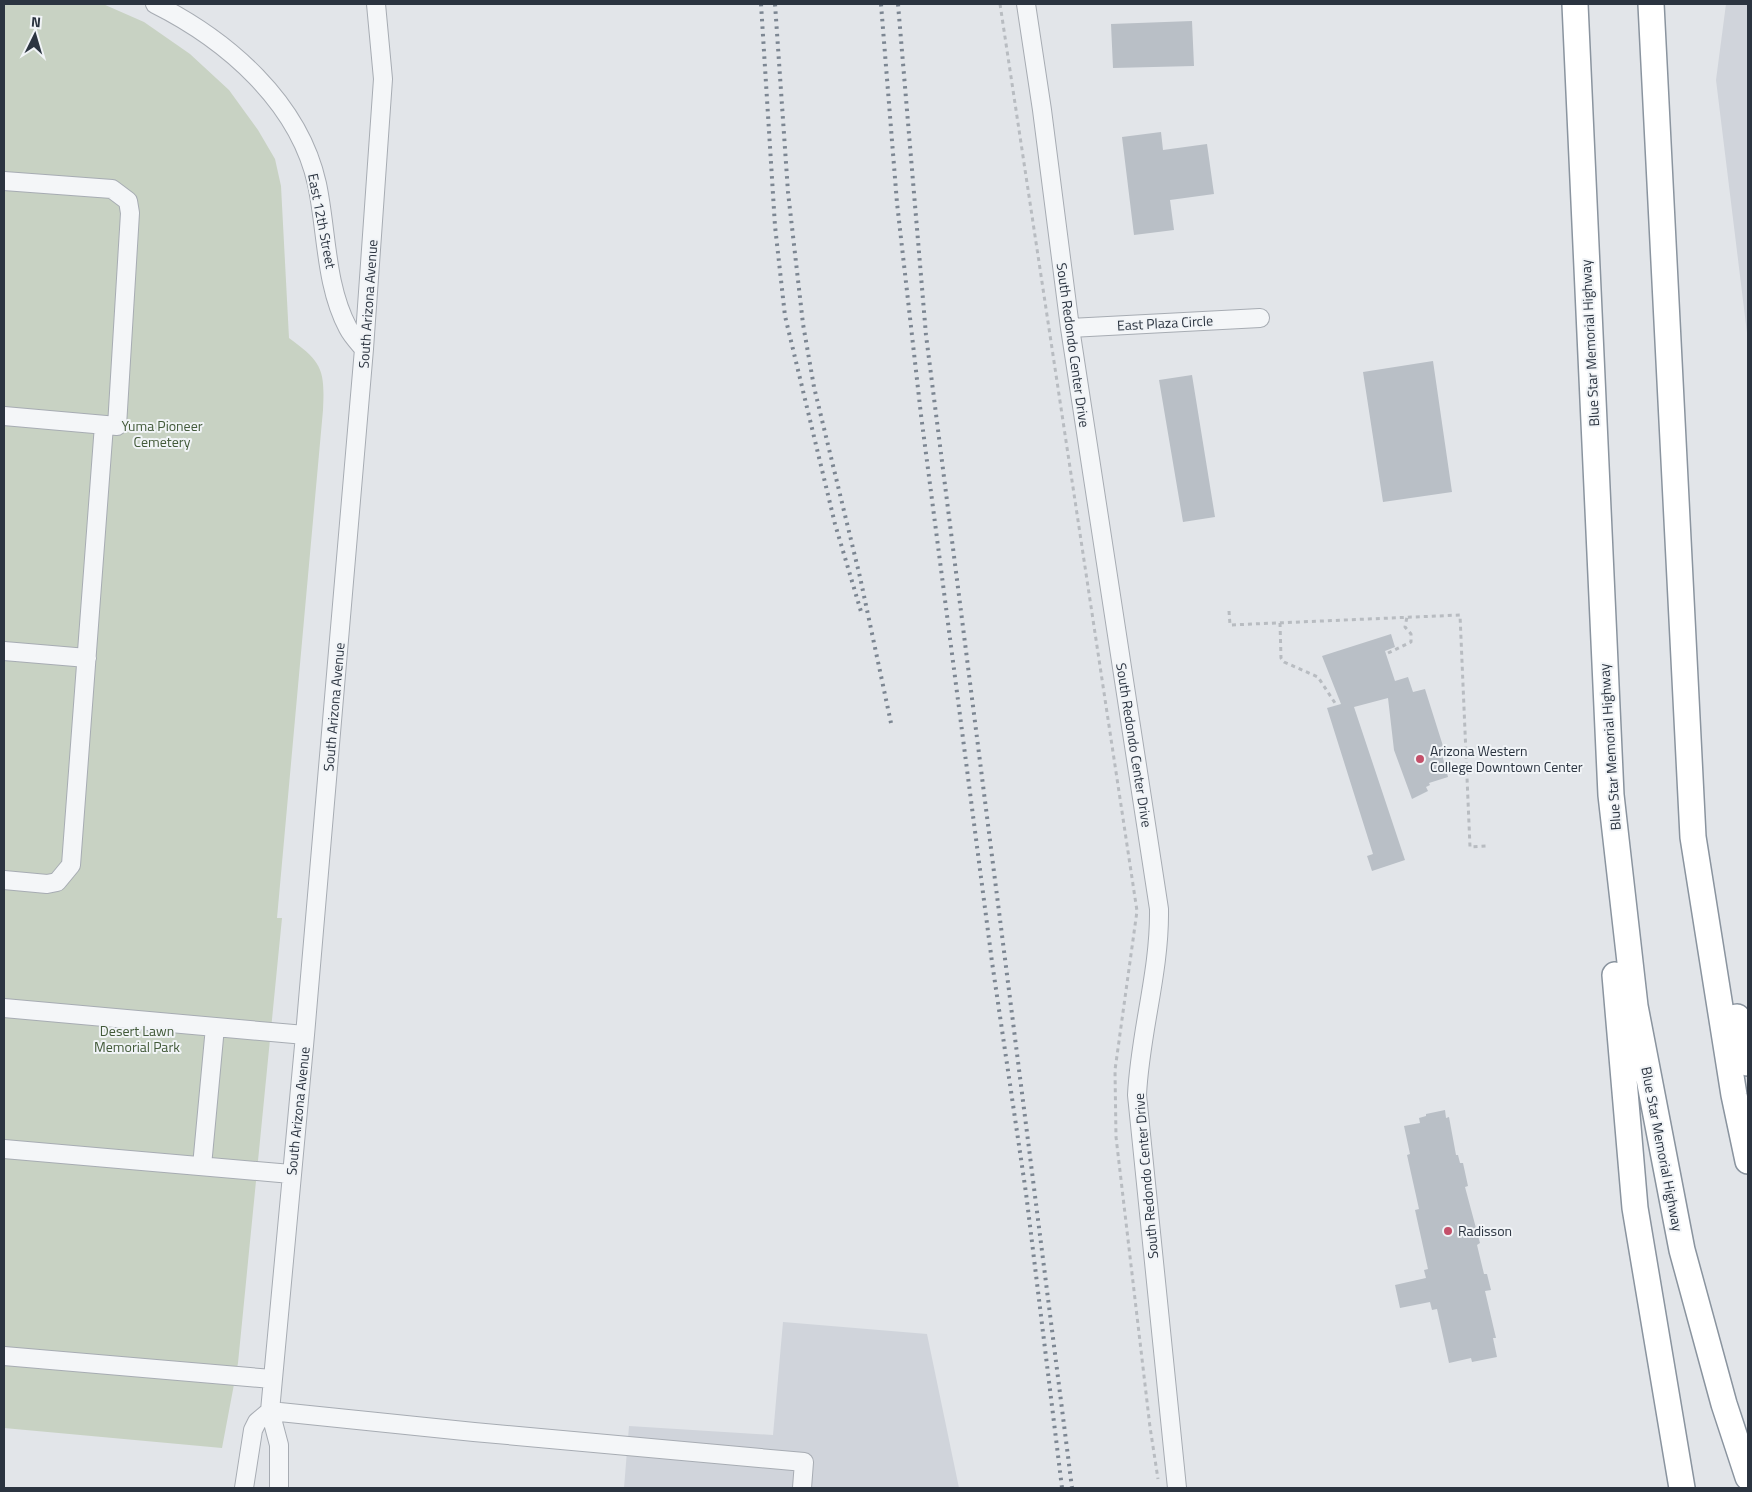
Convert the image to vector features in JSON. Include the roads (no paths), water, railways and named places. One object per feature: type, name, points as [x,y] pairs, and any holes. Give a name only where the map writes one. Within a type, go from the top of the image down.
[{"type":"highway","name":"Blue Star Memorial Highway","points":[[1574,4],[1611,796],[1635,1006],[1682,1250],[1724,1404],[1748,1477]]},
{"type":"highway","points":[[1651,4],[1693,837],[1734,1095],[1748,1161]]},
{"type":"highway","points":[[1652,44],[1660,4]]},
{"type":"highway","points":[[1611,796],[1615,970],[1635,1208],[1682,1488]]},
{"type":"highway","points":[[1693,837],[1748,1063]]},
{"type":"street","name":"East 12th Street","points":[[155,4],[187,20],[251,71],[280,104],[301,138],[317,183],[330,268],[340,309],[349,330],[364,349]]},
{"type":"street","name":"South Arizona Avenue","points":[[279,1488],[279,1445],[270,1411],[272,1379],[305,1035],[364,349],[384,79],[376,4]]},
{"type":"street","name":"South Redondo Center Drive","points":[[1026,4],[1042,110],[1070,328],[1159,909],[1158,952],[1138,1062],[1137,1095],[1178,1488]]},
{"type":"street","points":[[4,181],[112,189],[128,202],[130,213],[117,426],[4,416]]},
{"type":"street","name":"East Plaza Circle","points":[[1070,328],[1260,318]]},
{"type":"street","points":[[4,880],[47,884],[58,882],[71,866],[104,425]]},
{"type":"street","points":[[4,651],[87,658]]},
{"type":"street","points":[[4,1008],[305,1035]]},
{"type":"street","points":[[202,1166],[215,1026]]},
{"type":"street","points":[[4,1149],[291,1174]]},
{"type":"street","points":[[4,1356],[272,1379]]},
{"type":"street","points":[[244,1488],[253,1430],[257,1422],[270,1411],[474,1432],[804,1462],[802,1488]]},
{"type":"railway","points":[[761,4],[775,226],[785,316],[835,524],[862,615]]},
{"type":"railway","points":[[775,4],[788,192],[803,324],[814,387],[860,577],[891,723]]},
{"type":"railway","points":[[881,4],[897,203],[921,415],[992,962],[1026,1193],[1062,1488]]},
{"type":"railway","points":[[898,4],[926,335],[1072,1488]]},
{"type":"place","name":"Arizona Western College Downtown Center","points":[[1420,759]]},
{"type":"place","name":"Radisson","points":[[1448,1231]]},
{"type":"park label","name":"Yuma Pioneer Cemetery","points":[[162,434]]},
{"type":"park label","name":"Desert Lawn Memorial Park","points":[[137,1040]]}]
